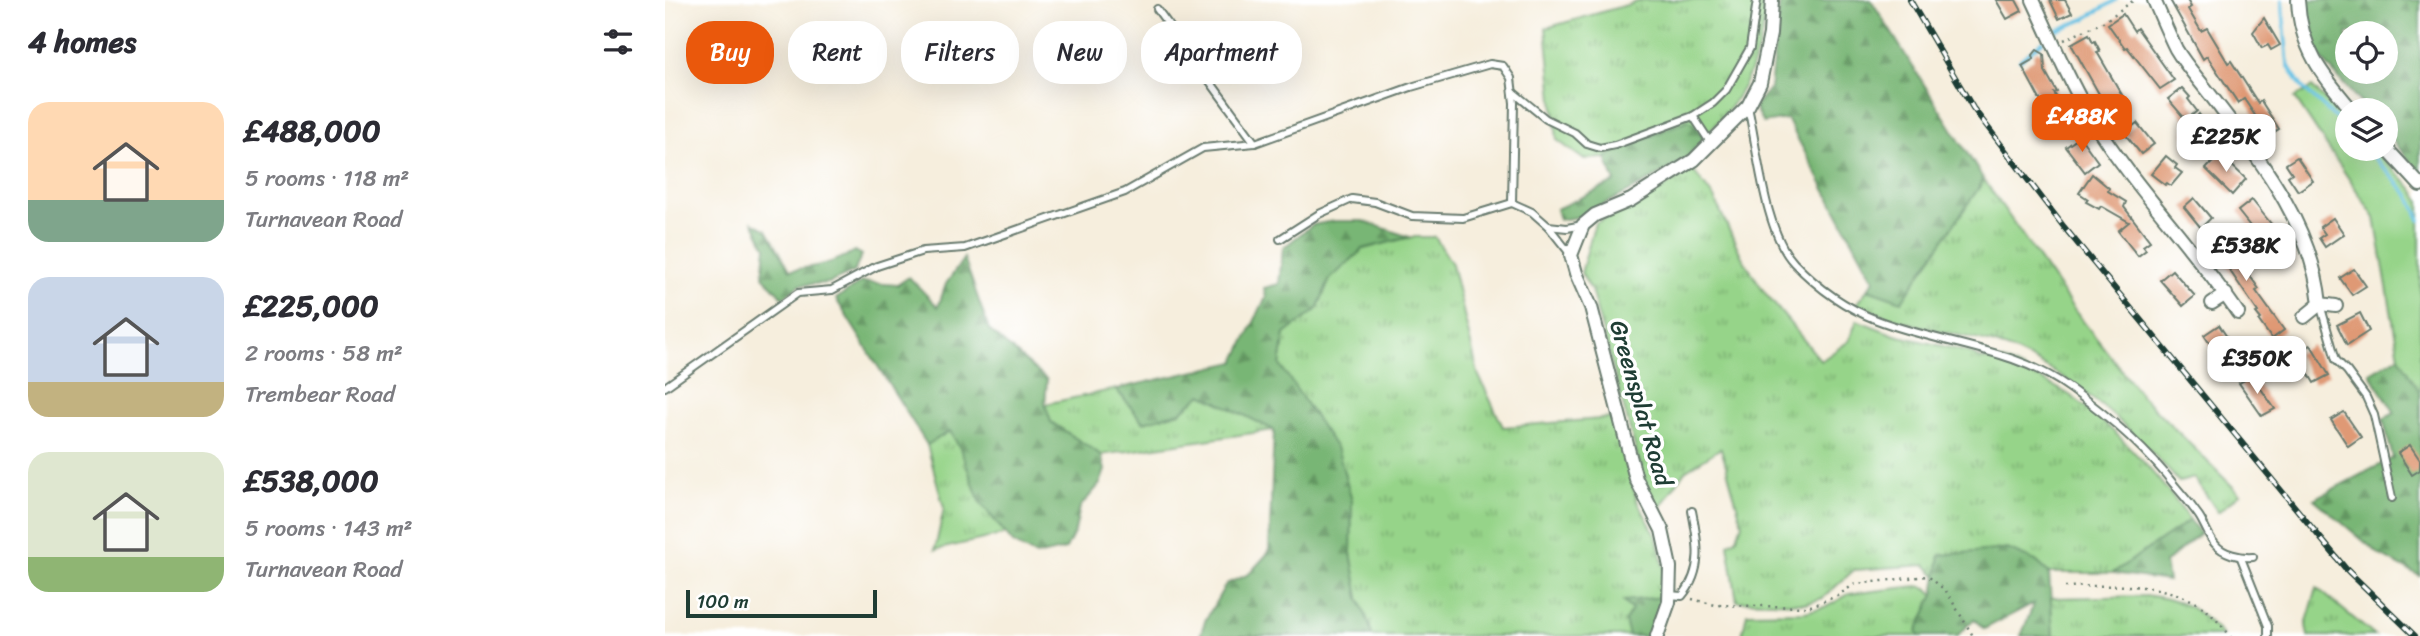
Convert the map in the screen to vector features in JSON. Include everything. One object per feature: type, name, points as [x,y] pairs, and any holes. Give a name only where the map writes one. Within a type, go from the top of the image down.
[{"type":"street","points":[[1571,255],[1583,225],[1595,215],[1631,200],[1694,160],[1748,106],[1760,83],[1770,34],[1772,0]]},
{"type":"street","points":[[2033,0],[2096,125],[2130,173],[2211,273],[2238,313]]},
{"type":"street","points":[[2154,0],[2177,51],[2287,202],[2304,239],[2319,304]]},
{"type":"street","points":[[2298,0],[2301,31],[2309,54],[2343,98]]},
{"type":"street","points":[[2398,161],[2420,185]]},
{"type":"street","name":"Greensplat Road","points":[[1571,255],[1591,307],[1636,479],[1662,530],[1676,595],[1669,602],[1657,636]]},
{"type":"street","points":[[2212,303],[2225,294]]},
{"type":"street","points":[[2305,317],[2319,304],[2336,306]]},
{"type":"lane","points":[[1513,92],[1546,119],[1575,133],[1587,144],[1600,148],[1693,116],[1713,103],[1735,76],[1750,48],[1757,0]]},
{"type":"lane","points":[[1157,9],[1255,144]]},
{"type":"lane","points":[[665,387],[798,293],[832,290],[877,265],[923,251],[965,247],[1125,192],[1203,148],[1255,144],[1411,87],[1490,64],[1503,65],[1511,78],[1512,203]]},
{"type":"lane","points":[[1748,106],[1770,219],[1791,260],[1809,278],[1838,300],[1875,320],[1911,332],[1995,352],[2037,367],[2069,387],[2142,446],[2200,517],[2215,545],[2241,558],[2253,557]]},
{"type":"lane","points":[[1693,116],[1710,142]]},
{"type":"lane","points":[[1280,239],[1319,214],[1352,199],[1375,202],[1412,216],[1462,218],[1512,203],[1532,212],[1548,226],[1571,255]]},
{"type":"lane","points":[[1548,226],[1567,228],[1583,225]]},
{"type":"lane","points":[[2319,304],[2336,360],[2366,397],[2374,415],[2392,498]]},
{"type":"lane","points":[[1676,595],[1689,587],[1699,549],[1692,512]]},
{"type":"lane","points":[[2241,558],[2268,626],[2268,636]]},
{"type":"path","points":[[2055,45],[2105,21],[2133,0]]},
{"type":"path","points":[[1676,595],[1715,606],[1808,607],[1837,596],[1855,584],[1928,576],[1946,591],[1973,636]]},
{"type":"path","points":[[2065,587],[2129,585],[2181,595],[2202,606],[2231,636]]},
{"type":"green space","points":[[1644,0],[1766,0],[1755,60],[1734,101],[1703,139],[1694,125],[1618,150],[1606,158],[1583,159],[1557,140],[1546,28]]},
{"type":"green space","points":[[1780,0],[1871,0],[1984,180],[1902,301],[1868,289],[1874,280],[1787,119],[1763,123],[1754,107],[1770,88]]},
{"type":"green space","points":[[2308,0],[2420,0],[2420,174],[2398,147],[2398,98],[2356,98],[2344,84],[2398,84],[2398,21],[2335,21],[2335,74],[2318,55],[2309,29]]},
{"type":"green space","points":[[2312,87],[2335,109],[2335,158],[2295,98]]},
{"type":"green space","points":[[1688,120],[1703,139],[1686,159],[1579,217],[1559,220],[1556,209],[1615,182],[1606,158],[1618,150]]},
{"type":"green space","points":[[2337,161],[2386,161],[2413,189],[2420,201],[2420,393],[2399,356],[2375,218]]},
{"type":"green space","points":[[1692,169],[1714,198],[1742,257],[1765,293],[1821,361],[1849,341],[1857,320],[1895,335],[1968,352],[1983,360],[2002,361],[2015,366],[2071,396],[2105,423],[2150,469],[2190,520],[2113,573],[2049,573],[2036,561],[1940,555],[1937,576],[1926,565],[1854,570],[1823,598],[1807,603],[1737,601],[1728,544],[1737,538],[1742,523],[1721,448],[1685,471],[1659,509],[1647,490],[1591,290],[1581,273],[1595,223],[1649,198]]},
{"type":"green space","points":[[1984,180],[2075,311],[2141,395],[2240,494],[2218,512],[2194,478],[2179,482],[2104,408],[2039,363],[2000,346],[1902,321],[1856,304],[1868,289],[1902,301]]},
{"type":"green space","points":[[1334,221],[1363,221],[1410,237],[1363,249],[1330,279],[1317,309],[1285,334],[1280,365],[1338,451],[1352,501],[1351,553],[1359,598],[1371,636],[1200,636],[1205,621],[1226,584],[1249,574],[1269,552],[1274,430],[1202,394],[1180,412],[1143,422],[1116,389],[1235,362],[1266,297],[1264,288],[1279,284],[1283,248],[1312,225]]},
{"type":"green space","points":[[753,222],[767,230],[790,270],[824,264],[855,251],[862,255],[854,272],[829,283],[800,285],[783,298],[763,276],[766,247]]},
{"type":"green space","points":[[1410,237],[1435,237],[1452,264],[1478,374],[1503,427],[1612,418],[1638,503],[1656,535],[1664,568],[1664,597],[1624,602],[1632,610],[1625,621],[1629,636],[1371,636],[1359,598],[1351,553],[1352,501],[1280,365],[1285,334],[1317,309],[1330,279],[1363,249]]},
{"type":"green space","points":[[964,258],[989,330],[1047,380],[1045,404],[1051,422],[1101,455],[1105,470],[1100,484],[1080,507],[1075,531],[1066,549],[1036,556],[1013,543],[980,502],[960,448],[950,431],[927,445],[836,299],[861,282],[897,285],[909,277],[938,307],[946,284]]},
{"type":"green space","points":[[2399,356],[2420,393],[2420,576],[2380,555],[2314,499],[2393,458],[2383,419],[2395,413],[2370,373]]},
{"type":"green space","points":[[1116,389],[1143,422],[1180,412],[1202,394],[1274,430],[1101,455],[1051,422],[1045,404]]},
{"type":"green space","points":[[950,431],[960,448],[980,502],[1006,534],[935,550],[944,508],[927,445]]},
{"type":"green space","points":[[2190,520],[2200,533],[2165,563],[2168,581],[2113,573]]},
{"type":"green space","points":[[2007,549],[2036,561],[2049,573],[2053,636],[2021,636],[2034,603],[1984,629],[1974,619],[1957,636],[1919,636],[1917,631],[1934,595],[1940,555]]},
{"type":"green space","points":[[1917,586],[1927,588],[1934,595],[1917,631],[1919,636],[1742,636],[1747,613],[1805,612],[1828,606],[1849,594]]},
{"type":"green space","points":[[2317,588],[2375,636],[2308,636],[2306,625]]},
{"type":"green space","points":[[2152,596],[2176,601],[2192,608],[2223,636],[2053,636],[2051,598]]},
{"type":"green space","points":[[1664,597],[1649,636],[1629,636],[1625,621],[1632,610],[1623,601]]},
{"type":"building","points":[[1996,0],[2016,0],[2022,11],[2007,19]]},
{"type":"building","points":[[2050,0],[2065,0],[2072,13],[2059,19]]},
{"type":"building","points":[[2170,0],[2187,0],[2191,7],[2188,9],[2201,31],[2207,28],[2228,63],[2231,61],[2258,103],[2261,101],[2279,129],[2262,140],[2256,130],[2262,126],[2244,99],[2238,103],[2207,56],[2203,59]]},
{"type":"building","points":[[2123,14],[2134,31],[2137,28],[2174,80],[2160,89],[2108,24]]},
{"type":"building","points":[[2264,18],[2280,45],[2271,50],[2268,45],[2262,48],[2253,32]]},
{"type":"building","points":[[2089,34],[2129,107],[2112,117],[2071,44]]},
{"type":"building","points":[[2037,50],[2044,54],[2045,71],[2067,115],[2053,124],[2022,66],[2034,59],[2033,55]]},
{"type":"building","points":[[2182,88],[2197,111],[2186,120],[2168,99]]},
{"type":"building","points":[[2199,114],[2212,133],[2193,146],[2184,133]]},
{"type":"building","points":[[2137,123],[2154,144],[2141,154],[2124,133]]},
{"type":"building","points":[[2080,137],[2098,162],[2085,172],[2066,147]]},
{"type":"building","points":[[2220,154],[2246,179],[2232,195],[2206,169]]},
{"type":"building","points":[[2166,156],[2182,173],[2171,186],[2167,183],[2165,185],[2151,174]]},
{"type":"building","points":[[2297,157],[2313,181],[2298,191],[2288,176],[2292,173],[2286,164]]},
{"type":"building","points":[[2092,174],[2109,188],[2108,191],[2126,202],[2124,207],[2150,241],[2143,246],[2146,250],[2138,256],[2118,231],[2129,222],[2101,206],[2099,209],[2086,202],[2088,199],[2079,193]]},
{"type":"building","points":[[2194,198],[2211,218],[2201,228],[2184,207]]},
{"type":"building","points":[[2252,200],[2272,225],[2288,252],[2275,261],[2238,211]]},
{"type":"building","points":[[2333,218],[2344,234],[2325,247],[2319,238],[2325,234],[2320,227]]},
{"type":"building","points":[[2217,228],[2284,330],[2272,339],[2259,321],[2261,319],[2256,313],[2258,312],[2207,235]]},
{"type":"building","points":[[2354,269],[2366,286],[2352,295],[2340,278]]},
{"type":"building","points":[[2172,270],[2195,296],[2183,306],[2160,280]]},
{"type":"building","points":[[2360,313],[2369,331],[2347,345],[2337,325]]},
{"type":"building","points":[[2219,325],[2237,352],[2222,362],[2204,335]]},
{"type":"building","points":[[2311,345],[2329,375],[2314,383],[2297,354]]},
{"type":"building","points":[[2252,376],[2275,409],[2262,416],[2239,383]]},
{"type":"building","points":[[2344,412],[2361,437],[2348,446],[2331,420]]},
{"type":"building","points":[[2410,445],[2420,460],[2420,470],[2412,475],[2398,453]]},
{"type":"waterway","points":[[2057,30],[2085,19],[2116,0]]},
{"type":"waterway","points":[[2282,0],[2288,65],[2302,87],[2335,118]]},
{"type":"waterway","points":[[2020,60],[2043,41]]},
{"type":"waterway","points":[[2377,161],[2409,195],[2420,220]]},
{"type":"railway","points":[[1910,0],[1973,108],[2064,227],[2346,569],[2415,636]]}]
